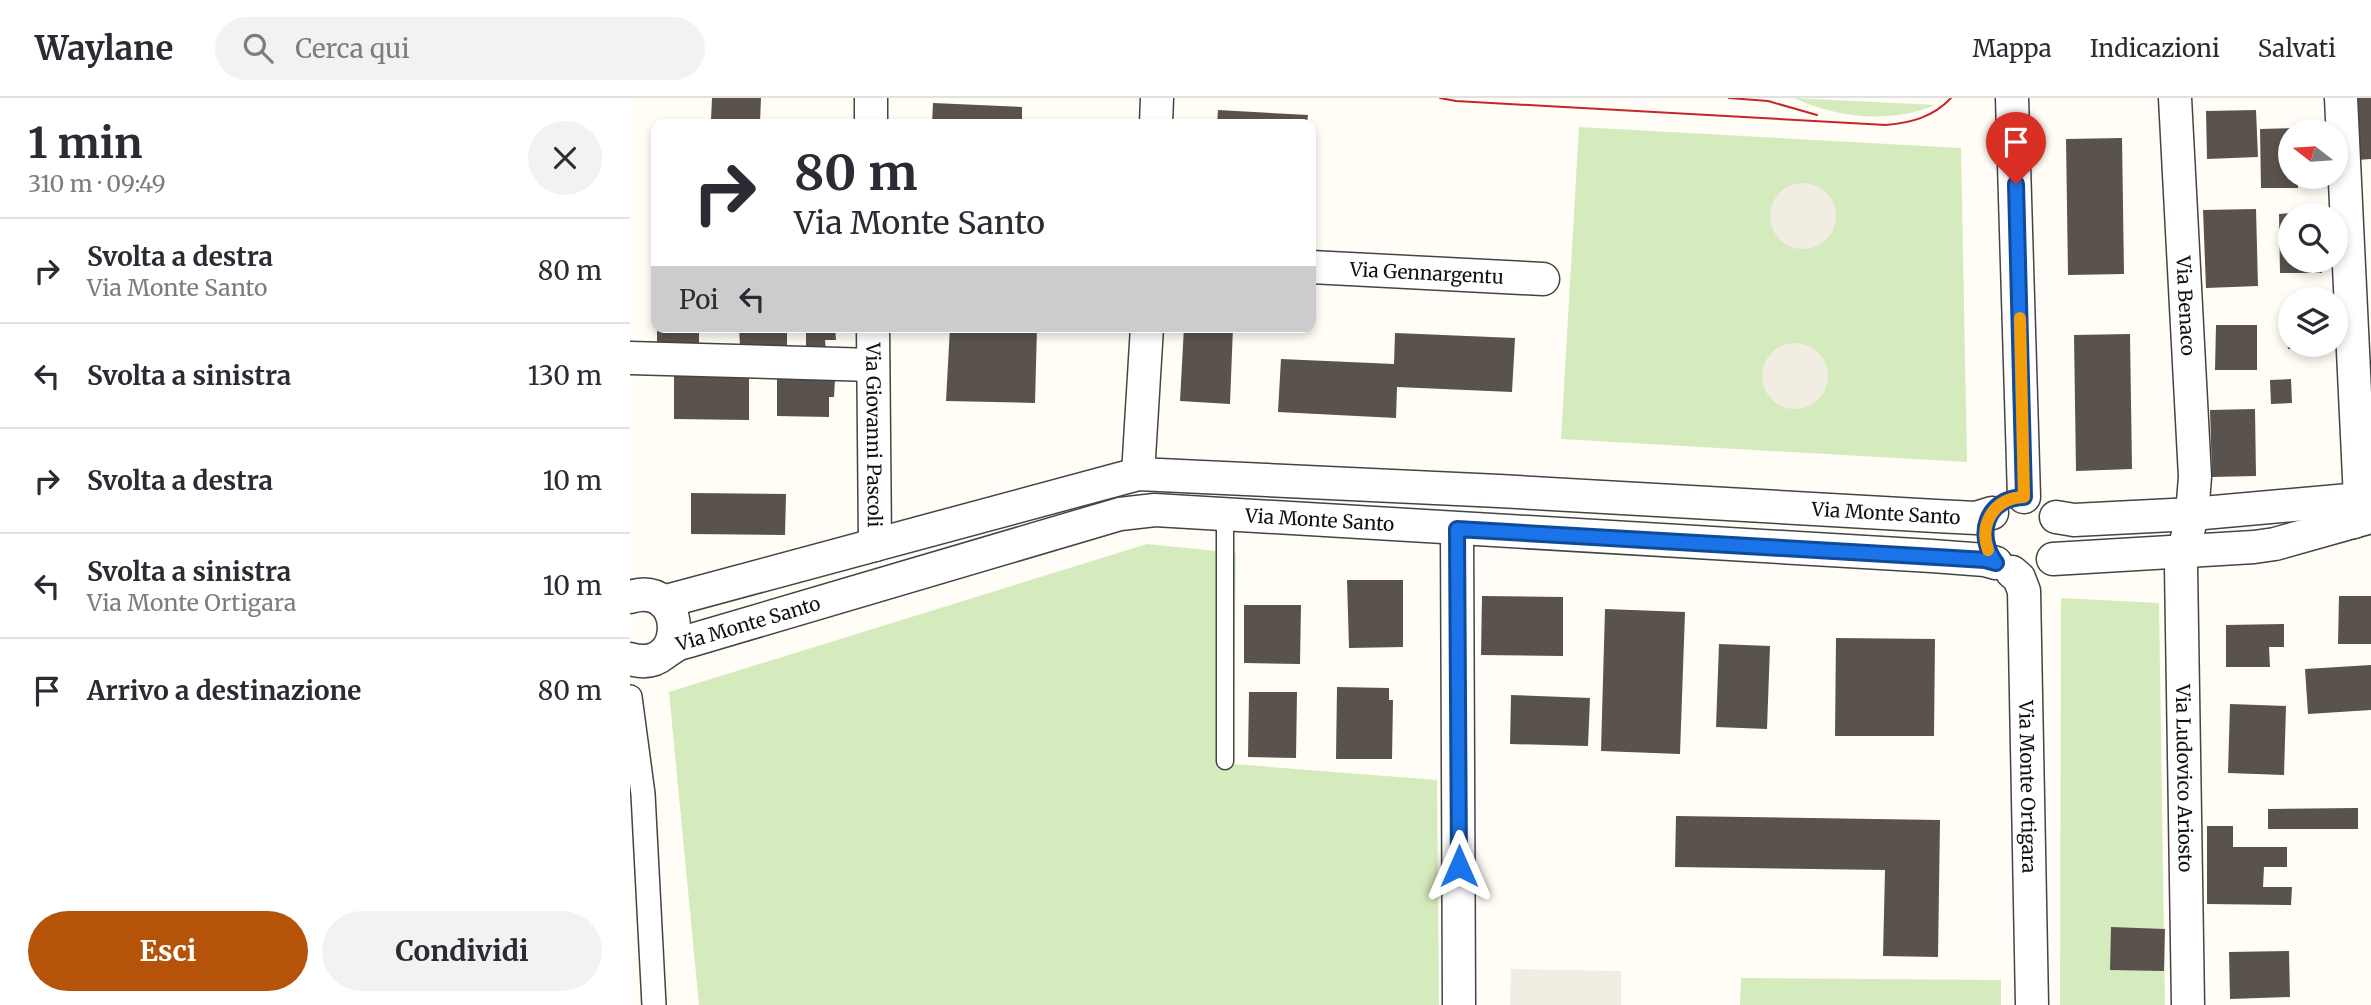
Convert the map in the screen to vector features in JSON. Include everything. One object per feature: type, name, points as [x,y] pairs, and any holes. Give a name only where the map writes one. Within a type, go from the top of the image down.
[{"type":"street","points":[[871,98],[871,119]]},
{"type":"street","points":[[1156,119],[1157,98]]},
{"type":"street","points":[[2012,98],[2024,497]]},
{"type":"street","name":"Via Benaco","points":[[2175,98],[2195,477],[2192,514],[2182,552]]},
{"type":"street","points":[[2341,98],[2364,509]]},
{"type":"street","name":"Via Gennargentu","points":[[1316,267],[1543,279]]},
{"type":"street","name":"Via Giovanni Pascoli","points":[[873,333],[875,545]]},
{"type":"street","points":[[1138,474],[1147,333]]},
{"type":"street","points":[[630,358],[873,365]]},
{"type":"street","name":"Via Monte Santo","points":[[663,602],[1138,474],[1499,491],[1948,517],[1982,517],[1992,513]]},
{"type":"street","points":[[2024,497],[2045,504],[2060,525],[2061,539],[2053,559],[2034,572],[2004,567],[1988,551],[1984,538],[1992,513],[2006,501],[2024,497]]},
{"type":"street","points":[[2056,517],[2074,520],[2364,509]]},
{"type":"street","points":[[2053,559],[2274,544],[2364,509]]},
{"type":"street","name":"Via Monte Santo","points":[[630,659],[649,660],[678,645],[1120,514],[1155,510],[1985,560],[2004,567]]},
{"type":"street","points":[[1457,529],[1459,1005]]},
{"type":"street","name":"Via Ludovico Ariosto","points":[[2182,552],[2188,1005]]},
{"type":"street","name":"Via Monte Ortigara","points":[[2004,567],[2023,584],[2025,599],[2032,1005]]},
{"type":"street","name":"Via Monte Santo","points":[[630,597],[649,595],[663,602],[672,614],[675,626],[673,638],[663,654]]},
{"type":"street","points":[[630,697],[643,794],[653,1005]]},
{"type":"lane","points":[[1225,515],[1225,761]]},
{"type":"green space","points":[[1794,98],[1935,105],[1900,115],[1864,116],[1828,110]]},
{"type":"green space","points":[[1579,127],[1961,148],[1967,462],[1561,439]]},
{"type":"green space","points":[[1147,544],[1236,553],[1233,764],[1437,780],[1439,1005],[699,1005],[669,692]]},
{"type":"green space","points":[[2061,598],[2159,603],[2165,1005],[2060,1005]]},
{"type":"green space","points":[[1741,978],[2001,980],[2001,1005],[1740,1005]]},
{"type":"shaded area","points":[[1803,183],[1816,185],[1826,193],[1834,203],[1834,229],[1826,239],[1816,247],[1803,249],[1790,247],[1780,239],[1772,229],[1770,216],[1772,203],[1780,193],[1790,185]]},
{"type":"shaded area","points":[[1795,343],[1808,346],[1818,353],[1825,363],[1828,376],[1825,389],[1818,399],[1808,406],[1795,409],[1782,406],[1772,399],[1765,389],[1762,376],[1765,363],[1772,353],[1782,346]]},
{"type":"shaded area","points":[[1511,969],[1621,971],[1621,1005],[1510,1005]]},
{"type":"building","points":[[712,98],[761,98],[760,119],[711,119]]},
{"type":"building","points":[[2352,98],[2371,98],[2371,159],[2357,160]]},
{"type":"building","points":[[933,103],[1022,107],[1022,119],[932,119]]},
{"type":"building","points":[[1218,110],[1308,115],[1308,119],[1217,119]]},
{"type":"building","points":[[2256,110],[2258,157],[2207,159],[2206,111]]},
{"type":"building","points":[[2260,129],[2278,129],[2278,188],[2261,188]]},
{"type":"building","points":[[2122,138],[2124,274],[2068,275],[2066,139]]},
{"type":"building","points":[[2256,209],[2258,286],[2206,288],[2203,210]]},
{"type":"building","points":[[2216,325],[2257,325],[2257,370],[2215,370]]},
{"type":"building","points":[[657,333],[699,333],[699,346],[657,346]]},
{"type":"building","points":[[739,333],[787,333],[787,346],[740,347]]},
{"type":"building","points":[[806,333],[835,333],[836,340],[825,340],[826,351],[806,351]]},
{"type":"building","points":[[950,333],[1037,333],[1035,403],[946,401]]},
{"type":"building","points":[[1184,333],[1233,333],[1230,404],[1180,401]]},
{"type":"building","points":[[1395,333],[1515,338],[1512,392],[1397,387],[1396,418],[1278,412],[1281,359],[1394,364]]},
{"type":"building","points":[[2130,334],[2132,469],[2076,471],[2074,335]]},
{"type":"building","points":[[674,372],[749,372],[749,420],[674,419]]},
{"type":"building","points":[[777,378],[835,379],[834,397],[829,397],[829,417],[777,416]]},
{"type":"building","points":[[2291,379],[2292,403],[2271,404],[2270,380]]},
{"type":"building","points":[[2255,409],[2256,476],[2212,477],[2210,410]]},
{"type":"building","points":[[691,493],[786,494],[785,535],[691,534]]},
{"type":"building","points":[[1347,580],[1403,580],[1403,647],[1349,648]]},
{"type":"building","points":[[1482,596],[1563,597],[1563,656],[1481,655]]},
{"type":"building","points":[[2339,596],[2371,596],[2371,644],[2338,644]]},
{"type":"building","points":[[1244,605],[1301,605],[1300,664],[1244,663]]},
{"type":"building","points":[[1605,609],[1685,612],[1680,754],[1601,751]]},
{"type":"building","points":[[2284,624],[2284,647],[2269,647],[2270,667],[2226,667],[2226,625]]},
{"type":"building","points":[[1836,638],[1935,639],[1934,736],[1835,736]]},
{"type":"building","points":[[1719,644],[1770,646],[1767,729],[1716,727]]},
{"type":"building","points":[[2371,665],[2371,710],[2308,714],[2305,669]]},
{"type":"building","points":[[1337,687],[1389,688],[1389,700],[1393,700],[1392,759],[1336,759]]},
{"type":"building","points":[[1249,692],[1297,692],[1296,758],[1248,757]]},
{"type":"building","points":[[1511,695],[1590,698],[1588,746],[1510,744]]},
{"type":"building","points":[[2230,704],[2286,706],[2284,775],[2228,773]]},
{"type":"building","points":[[2358,808],[2358,829],[2268,829],[2268,809]]},
{"type":"building","points":[[1676,816],[1940,820],[1938,957],[1883,956],[1885,870],[1675,867]]},
{"type":"building","points":[[2207,826],[2233,826],[2233,847],[2287,847],[2287,867],[2264,867],[2263,887],[2292,887],[2291,905],[2207,904]]},
{"type":"building","points":[[2111,927],[2165,929],[2164,971],[2110,970]]},
{"type":"building","points":[[2289,951],[2290,997],[2230,999],[2229,952]]},
{"type":"tram line","points":[[1440,98],[1886,125],[1921,118],[1937,110],[1951,98]]},
{"type":"tram line","points":[[1729,98],[1768,101],[1817,115]]},
{"type":"slow traffic","points":[[1988,550],[1984,534],[1989,516],[2002,503],[2024,497],[2020,318]]},
{"type":"route","points":[[1459,866],[1457,529],[1985,560],[1996,563],[1984,538],[1989,516],[2002,503],[2024,497],[2016,184]]}]
